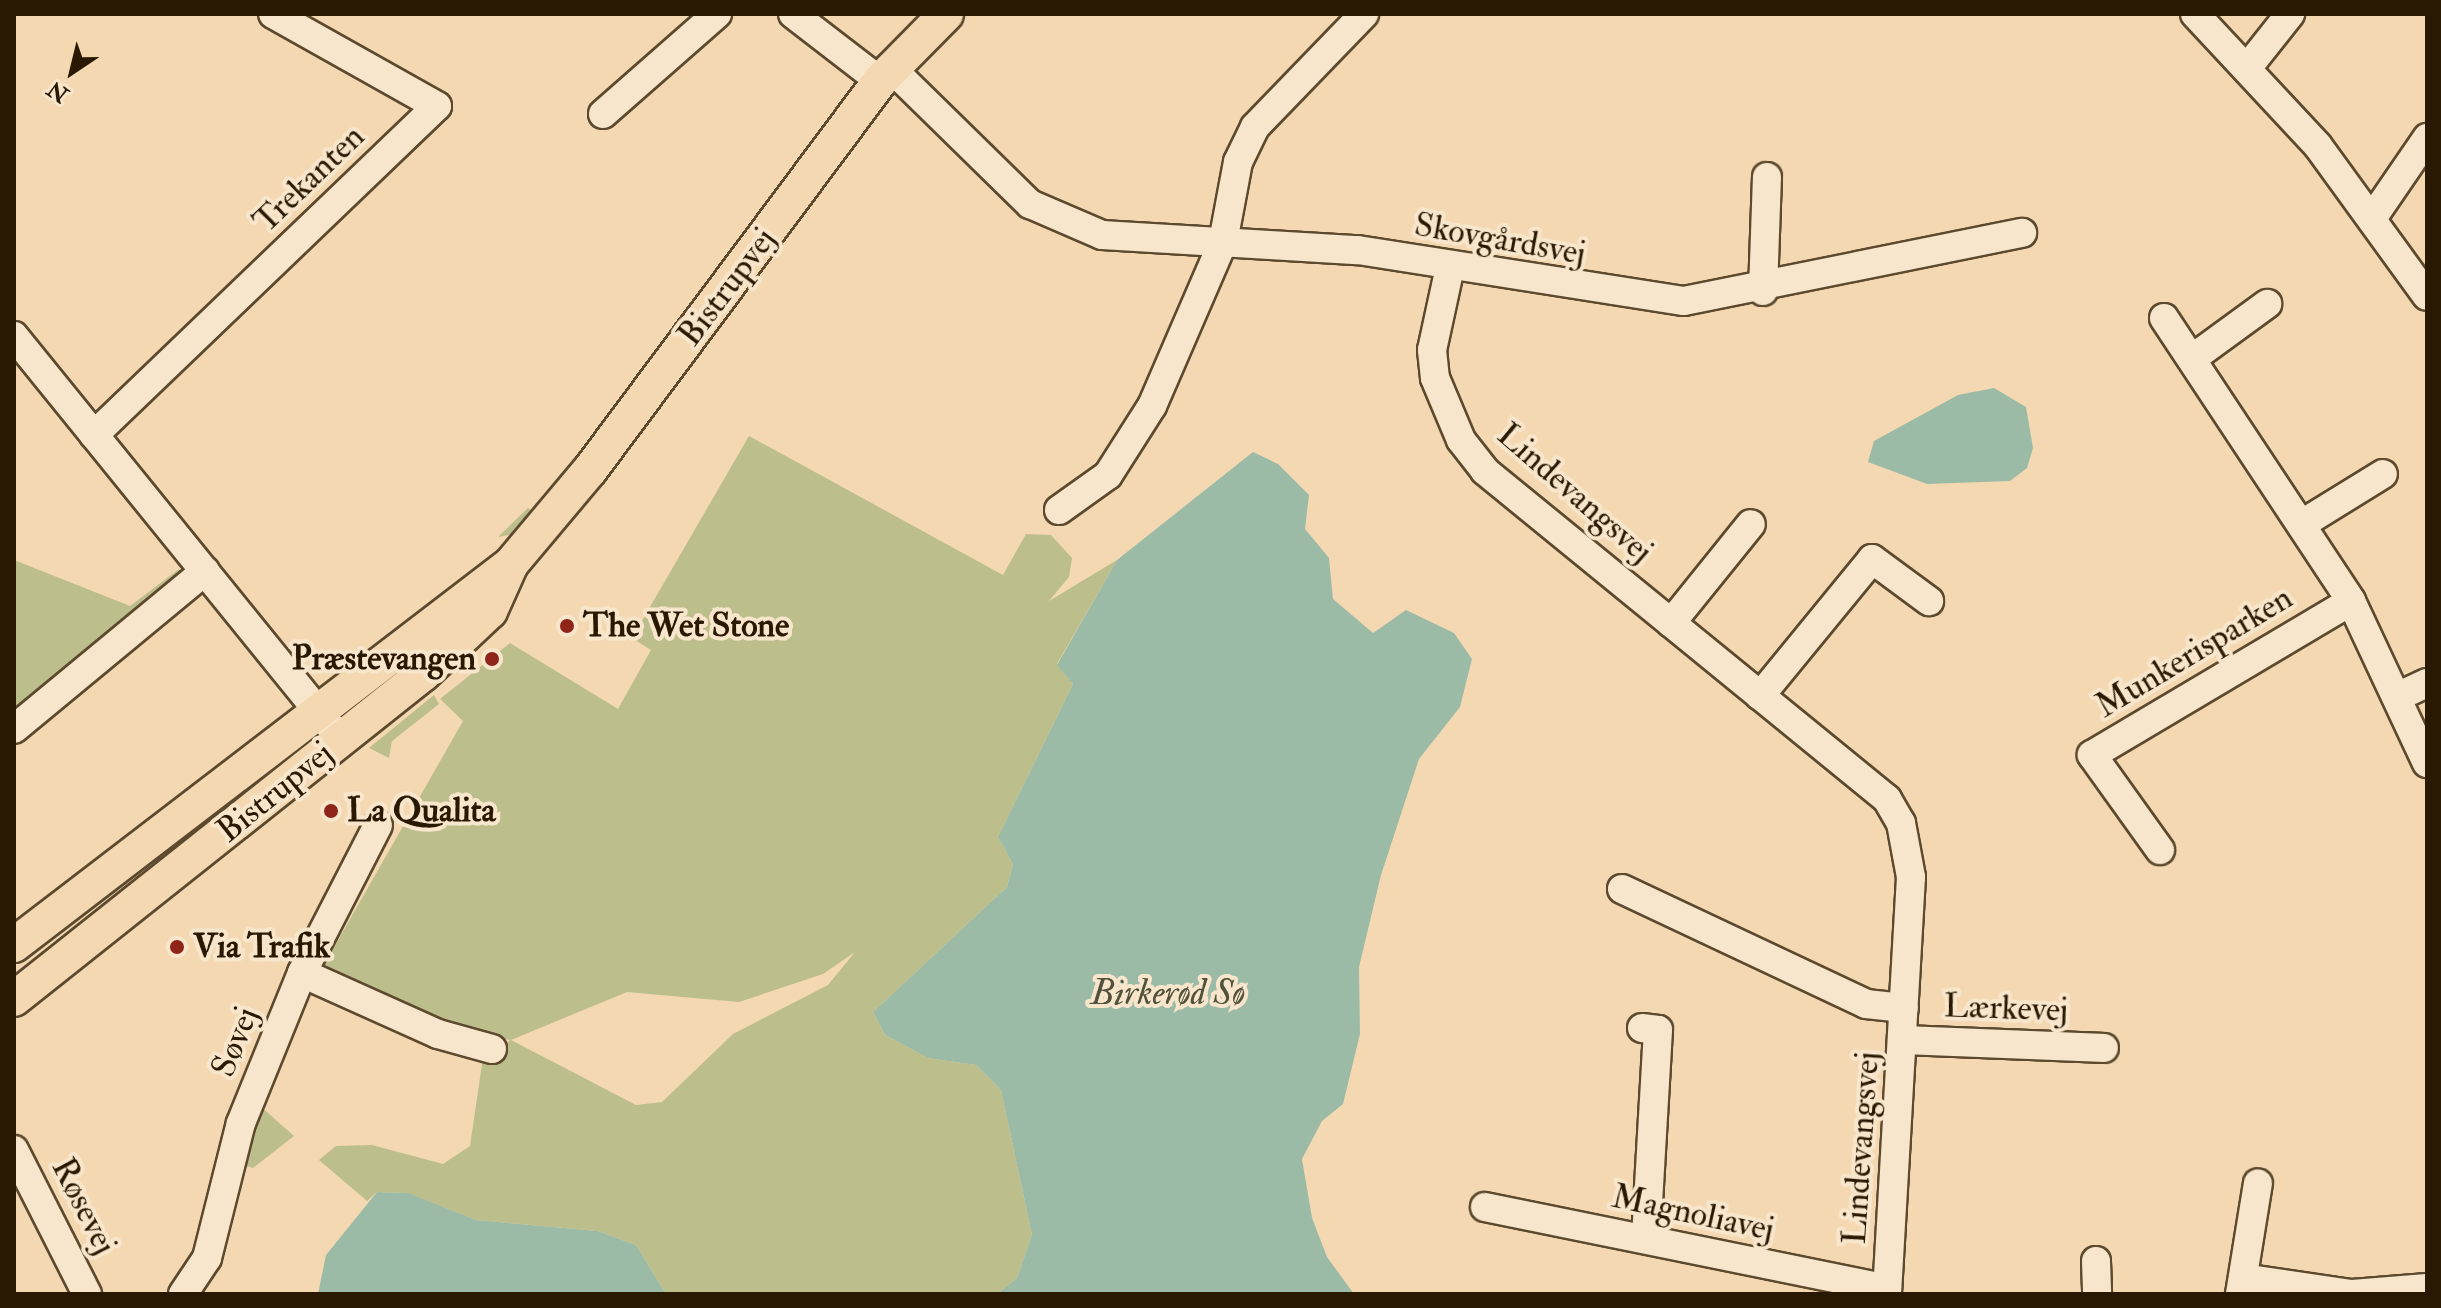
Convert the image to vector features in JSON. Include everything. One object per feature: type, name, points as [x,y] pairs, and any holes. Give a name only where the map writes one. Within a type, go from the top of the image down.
[{"type":"main road","name":"Bistrupvej","points":[[14,945],[511,564],[590,470],[885,74],[946,14]]},
{"type":"main road","name":"Bistrupvej","points":[[14,999],[341,739],[490,611],[511,564]]},
{"type":"street","name":"Trekanten","points":[[94,435],[437,106],[273,14]]},
{"type":"street","points":[[603,114],[717,14]]},
{"type":"street","name":"Skovgårdsvej","points":[[793,14],[885,74],[1030,204],[1065,225],[1102,235],[1358,250],[1633,298],[1684,301],[1763,291],[2022,233]]},
{"type":"street","points":[[1059,510],[1108,475],[1133,443],[1223,242],[1238,162],[1255,127],[1364,14]]},
{"type":"street","points":[[2195,14],[2248,67],[2373,217],[2427,296]]},
{"type":"street","points":[[2248,67],[2290,14]]},
{"type":"street","points":[[2373,217],[2427,138]]},
{"type":"street","points":[[1763,291],[1767,177]]},
{"type":"street","name":"Lindevangsvej","points":[[1450,267],[1432,350],[1435,378],[1461,440],[1485,471],[1887,799],[1901,823],[1911,877],[1905,1040],[1887,1292]]},
{"type":"street","points":[[2193,358],[2267,304]]},
{"type":"street","name":"Munkerisparken","points":[[2164,318],[2351,601],[2427,763]]},
{"type":"street","points":[[14,336],[341,739]]},
{"type":"street","points":[[2302,524],[2383,474]]},
{"type":"street","points":[[1671,623],[1751,524]]},
{"type":"street","points":[[1760,696],[1872,559],[1929,601]]},
{"type":"street","points":[[14,729],[205,571]]},
{"type":"street","name":"Munkerisparken","points":[[2160,850],[2092,755],[2351,601]]},
{"type":"street","points":[[2397,697],[2427,683]]},
{"type":"street","name":"Søvej","points":[[183,1294],[207,1258],[241,1123],[302,973],[378,825]]},
{"type":"street","name":"Lindevangsvej","points":[[1622,889],[1866,1004],[1904,1008]]},
{"type":"street","points":[[302,973],[438,1034],[492,1049]]},
{"type":"street","points":[[1642,1028],[1658,1030],[1646,1239]]},
{"type":"street","name":"Lærkevej","points":[[1905,1040],[2104,1048]]},
{"type":"street","name":"Røsevej","points":[[14,1150],[87,1294]]},
{"type":"street","points":[[2258,1183],[2242,1286],[2351,1294],[2427,1288]]},
{"type":"street","name":"Magnoliavej","points":[[1485,1207],[1887,1292]]},
{"type":"street","points":[[2096,1261],[2097,1294]]},
{"type":"green space","points":[[749,436],[1003,575],[1026,534],[1051,535],[1072,558],[1069,577],[1049,601],[1117,560],[1057,664],[1073,684],[998,837],[1013,864],[1007,887],[873,1012],[885,1035],[928,1058],[976,1065],[1001,1090],[1032,1235],[1017,1278],[997,1294],[666,1294],[636,1245],[598,1231],[476,1220],[407,1193],[377,1192],[367,1201],[319,1160],[336,1146],[372,1145],[443,1164],[470,1146],[482,1064],[510,1040],[461,1030],[321,970],[463,721],[440,699],[510,643],[618,709],[651,650],[632,638]],"holes":[[[855,952],[828,985],[733,1034],[662,1102],[636,1105],[511,1040],[627,992],[739,1002],[823,974]]]},
{"type":"green space","points":[[528,508],[536,515],[520,533],[498,537]]},
{"type":"green space","points":[[14,560],[130,606],[179,569],[186,577],[14,719]]},
{"type":"green space","points":[[434,695],[439,704],[392,741],[389,758],[369,748]]},
{"type":"green space","points":[[259,1105],[294,1136],[253,1168],[240,1164]]},
{"type":"water","points":[[1994,388],[2026,407],[2033,448],[2027,468],[2010,481],[1927,484],[1868,462],[1874,441],[1958,395]]},
{"type":"water","name":"Birkerød Sø","points":[[1253,452],[1278,464],[1309,495],[1305,529],[1329,558],[1333,599],[1373,633],[1406,610],[1454,633],[1472,659],[1460,707],[1419,759],[1381,875],[1359,967],[1360,1034],[1343,1104],[1322,1121],[1302,1159],[1312,1218],[1327,1257],[1354,1294],[997,1294],[1017,1278],[1032,1235],[1001,1090],[976,1065],[928,1058],[885,1035],[873,1012],[1007,887],[1013,864],[998,837],[1073,684],[1057,665],[1117,560]]},
{"type":"water","points":[[377,1192],[408,1193],[476,1220],[598,1231],[636,1245],[666,1294],[318,1294],[326,1255]]},
{"type":"place","name":"The Wet Stone","points":[[567,626]]},
{"type":"place","name":"Præstevangen","points":[[492,659]]},
{"type":"place","name":"La Qualita","points":[[331,811]]},
{"type":"place","name":"Via Trafik","points":[[177,947]]}]
